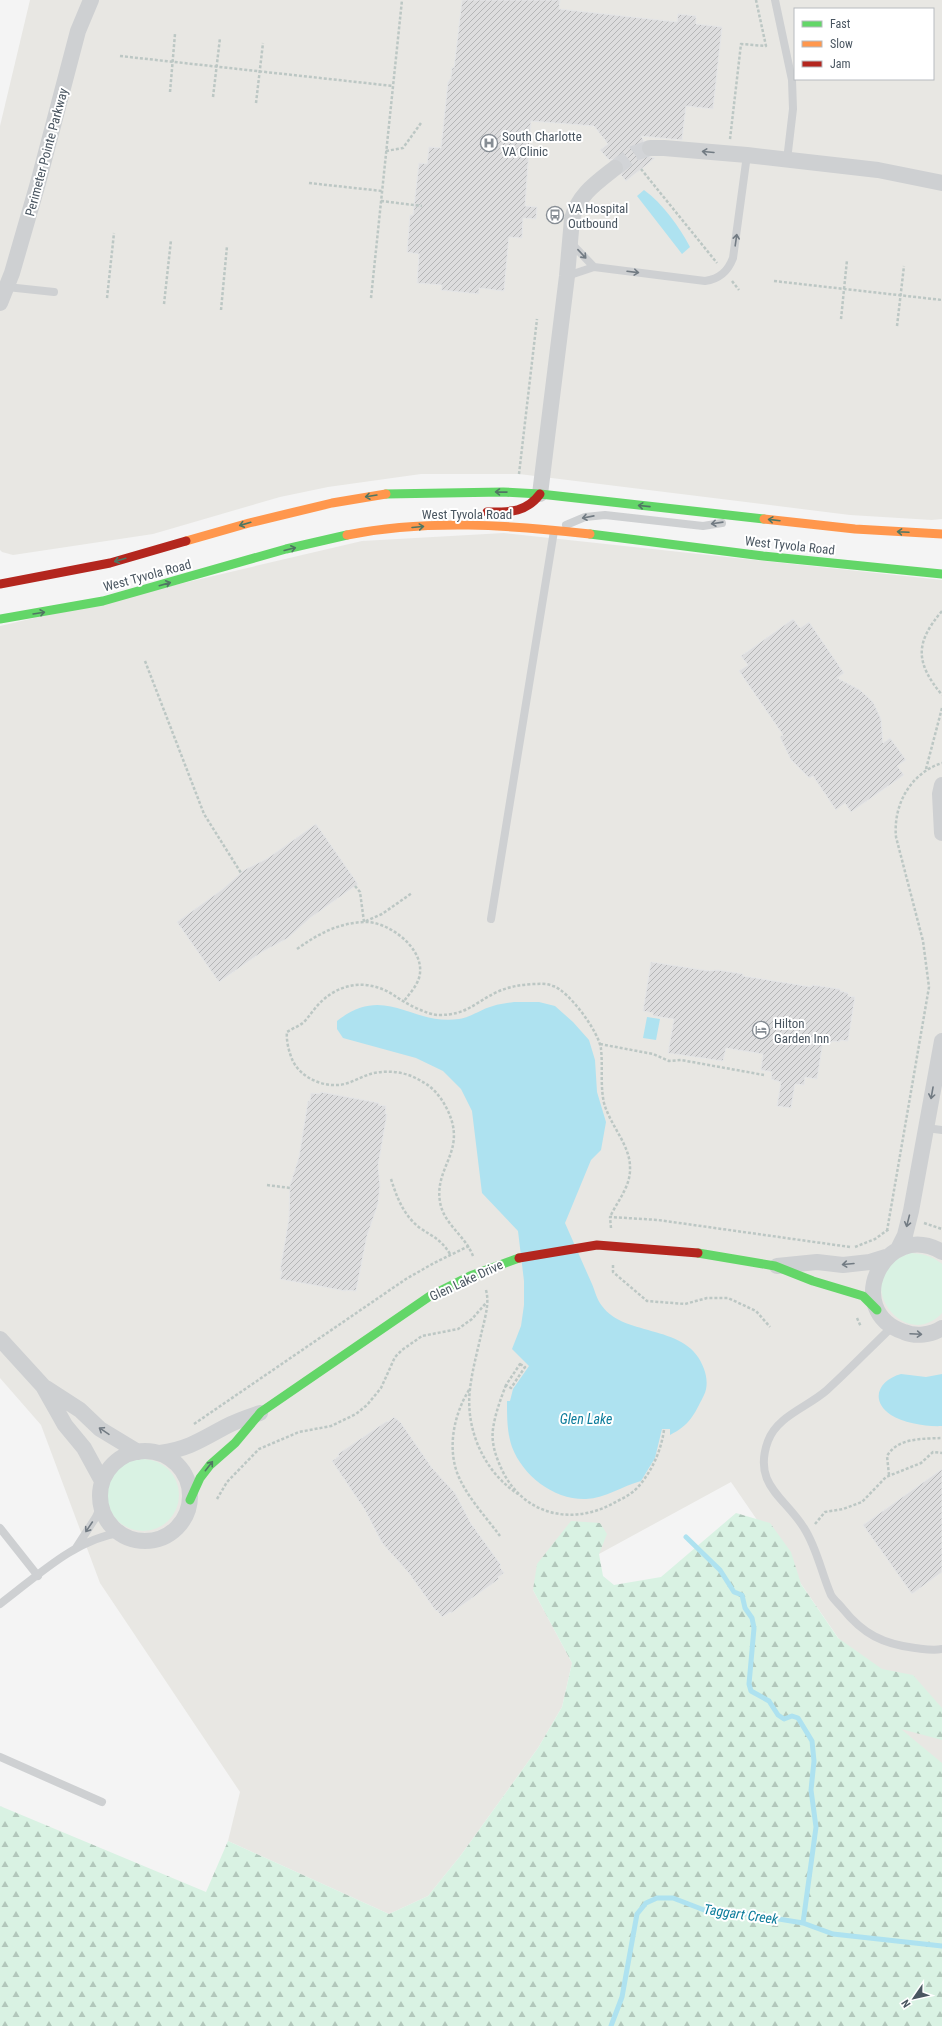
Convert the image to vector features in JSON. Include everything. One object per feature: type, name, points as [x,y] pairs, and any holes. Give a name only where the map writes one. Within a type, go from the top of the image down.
[{"type":"main road","name":"West Tyvola Road","points":[[0,584],[110,563],[249,523],[332,503],[382,494],[504,492],[540,494],[855,529],[940,533]]},
{"type":"main road","points":[[476,512],[522,511],[531,506],[540,494]]},
{"type":"main road","points":[[386,530],[417,516]]},
{"type":"main road","name":"West Tyvola Road","points":[[0,619],[44,612],[117,597],[260,556],[334,539],[386,530],[435,525],[484,525],[554,530],[751,555],[942,574]]},
{"type":"main road","points":[[924,572],[942,581]]},
{"type":"main road","name":"Glen Lake Drive","points":[[190,1500],[200,1478],[210,1465],[235,1443],[261,1412],[430,1296],[480,1271],[513,1259],[540,1253],[596,1245],[686,1251],[775,1266],[813,1281],[864,1296],[877,1310]]},
{"type":"street","name":"Perimeter Pointe Parkway","points":[[0,303],[7,287],[38,183],[78,31],[91,0]]},
{"type":"street","points":[[650,148],[747,155],[878,170],[942,183]]},
{"type":"street","points":[[540,494],[567,276],[572,220],[577,203],[590,188],[615,168]]},
{"type":"street","points":[[942,785],[940,794],[942,833]]},
{"type":"street","points":[[942,1041],[911,1211],[905,1235],[892,1253],[878,1268],[873,1282],[873,1296],[877,1310],[885,1321],[892,1327],[910,1334],[925,1335],[942,1328]]},
{"type":"street","name":"Glen Lake Drive","points":[[775,1266],[817,1262],[844,1265],[870,1262],[912,1245],[926,1245],[942,1252]]},
{"type":"street","points":[[0,1339],[43,1386],[65,1425],[84,1448],[102,1481]]},
{"type":"street","points":[[43,1386],[80,1410],[100,1429],[138,1452]]},
{"type":"street","name":"Glen Lake Drive","points":[[160,1453],[179,1450],[202,1440],[226,1426],[261,1412]]},
{"type":"street","points":[[146,1451],[160,1453],[172,1460],[182,1470],[189,1484],[190,1500],[186,1515],[177,1528],[164,1537],[149,1541],[133,1540],[119,1533],[108,1522],[101,1506],[100,1495],[102,1481],[109,1469],[119,1459],[138,1452],[146,1451]]},
{"type":"lane","points":[[775,0],[792,80],[793,109],[787,160]]},
{"type":"lane","points":[[567,276],[594,267],[705,281],[712,280],[725,272],[733,258],[747,155]]},
{"type":"lane","points":[[570,242],[594,267]]},
{"type":"lane","points":[[7,287],[54,292]]},
{"type":"lane","points":[[490,919],[554,530],[586,517],[605,515],[703,526],[756,518]]},
{"type":"lane","points":[[926,1128],[942,1130]]},
{"type":"lane","points":[[892,1327],[827,1390],[783,1421],[774,1430],[768,1441],[766,1450],[766,1474],[770,1487],[804,1527],[815,1548],[821,1570],[832,1596],[849,1617],[865,1630],[884,1641],[895,1645],[935,1650],[942,1649]]},
{"type":"lane","points":[[75,1548],[96,1517],[101,1506]]},
{"type":"lane","points":[[0,1528],[38,1576]]},
{"type":"lane","points":[[0,1604],[75,1548],[107,1535],[119,1533]]},
{"type":"lane","points":[[0,1757],[102,1802]]},
{"type":"path","points":[[371,298],[402,0]]},
{"type":"path","points":[[730,142],[741,44],[766,46],[756,0]]},
{"type":"path","points":[[170,92],[175,34]]},
{"type":"path","points":[[213,97],[220,38]]},
{"type":"path","points":[[256,103],[263,43]]},
{"type":"path","points":[[120,56],[393,86]]},
{"type":"path","points":[[386,151],[403,148],[421,123]]},
{"type":"path","points":[[641,169],[739,290]]},
{"type":"path","points":[[309,183],[382,191]]},
{"type":"path","points":[[381,201],[422,206]]},
{"type":"path","points":[[108,298],[114,233]]},
{"type":"path","points":[[164,304],[171,240]]},
{"type":"path","points":[[221,310],[227,246]]},
{"type":"path","points":[[841,319],[847,260]]},
{"type":"path","points":[[897,326],[904,266]]},
{"type":"path","points":[[774,281],[942,300]]},
{"type":"path","points":[[519,474],[537,319]]},
{"type":"path","points":[[942,611],[927,630],[923,641],[922,660],[927,672],[942,694]]},
{"type":"path","points":[[146,661],[204,814],[241,872]]},
{"type":"path","points":[[926,770],[942,708]]},
{"type":"path","points":[[887,1230],[928,987],[924,941],[900,852],[896,831],[899,809],[907,790],[926,770],[942,763]]},
{"type":"path","points":[[355,886],[360,892],[364,922]]},
{"type":"path","points":[[364,922],[382,914],[412,893]]},
{"type":"path","points":[[297,949],[319,934],[336,926],[375,922],[390,927],[403,938],[417,957],[420,966],[420,974],[417,983],[404,1002]]},
{"type":"path","points":[[610,1217],[627,1188],[630,1159],[610,1119],[604,1102],[600,1044],[591,1027],[574,1003],[562,991],[553,986],[542,984],[507,988],[462,1012],[436,1015],[404,1002],[387,990],[374,985],[361,985],[341,989],[322,1000],[305,1021],[287,1034],[291,1056],[295,1066],[304,1076],[324,1084],[347,1084],[373,1073],[396,1072],[420,1080],[437,1093],[450,1115],[455,1129],[455,1137],[452,1153],[441,1184],[440,1201],[442,1210],[452,1229],[469,1246],[480,1271],[488,1296],[470,1390],[470,1413],[474,1434],[487,1464],[506,1486],[539,1508],[561,1514],[584,1514],[610,1505],[632,1493],[647,1476],[660,1449],[664,1430]]},
{"type":"path","points":[[600,1044],[653,1054],[669,1061],[681,1060],[764,1075]]},
{"type":"path","points":[[391,1179],[406,1214],[421,1228],[440,1240],[450,1254]]},
{"type":"path","points":[[267,1185],[290,1188]]},
{"type":"path","points":[[188,1428],[406,1279],[450,1254],[469,1246]]},
{"type":"path","points":[[217,1499],[224,1487],[259,1449],[299,1432],[331,1426],[356,1414],[367,1406],[381,1388],[395,1357],[402,1350],[422,1336],[458,1329],[472,1319],[486,1303]]},
{"type":"path","points":[[506,1385],[511,1388],[525,1366],[520,1364],[506,1385],[498,1410],[493,1436],[496,1458],[507,1479],[518,1494]]},
{"type":"path","points":[[470,1390],[458,1410],[454,1426],[453,1441],[456,1468],[464,1487],[500,1536]]},
{"type":"path","points":[[889,1475],[887,1456],[896,1447],[919,1438],[942,1438]]},
{"type":"path","points":[[808,1534],[825,1512],[843,1509],[862,1502],[889,1475],[921,1463],[933,1452],[942,1453]]},
{"type":"shaded area","points":[[30,0],[942,0],[942,519],[932,520],[850,515],[519,474],[421,474],[328,487],[280,497],[153,534],[13,555],[0,550],[0,126]]},
{"type":"shaded area","points":[[504,533],[942,580],[942,1789],[731,1482],[533,1590],[572,1663],[562,1707],[538,1748],[461,1855],[428,1896],[389,1914],[228,1841],[240,1792],[100,1583],[41,1425],[0,1378],[0,626],[362,541]]},
{"type":"green space","points":[[911,1253],[928,1256],[942,1264],[942,1313],[927,1323],[911,1324],[898,1318],[887,1307],[882,1292],[883,1277],[892,1263]]},
{"type":"green space","points":[[143,1459],[163,1465],[173,1475],[179,1495],[173,1515],[163,1525],[143,1531],[123,1525],[113,1515],[107,1495],[113,1475],[123,1465]]},
{"type":"green space","points":[[736,1513],[770,1523],[791,1552],[801,1584],[838,1638],[882,1669],[913,1675],[942,1708],[942,1740],[901,1729],[942,1763],[942,2026],[0,2026],[0,1806],[206,1892],[228,1841],[389,1914],[428,1896],[461,1855],[538,1748],[562,1707],[572,1663],[533,1590],[537,1564],[571,1521],[600,1523],[607,1534],[599,1554],[603,1576],[614,1585],[661,1577]]},
{"type":"water","points":[[644,190],[658,202],[676,223],[686,239],[690,247],[682,254],[637,196]]},
{"type":"water","name":"Glen Lake","points":[[514,1002],[539,1002],[555,1006],[573,1022],[589,1040],[595,1060],[597,1092],[606,1122],[601,1150],[591,1160],[565,1223],[599,1301],[612,1316],[626,1323],[671,1337],[685,1344],[696,1354],[704,1369],[707,1385],[704,1395],[694,1414],[687,1423],[670,1435],[670,1429],[662,1429],[655,1458],[641,1481],[593,1498],[574,1498],[551,1491],[524,1468],[517,1458],[510,1442],[507,1418],[507,1401],[510,1401],[513,1389],[529,1366],[512,1349],[521,1326],[524,1305],[524,1281],[518,1231],[482,1193],[472,1111],[461,1089],[443,1071],[416,1058],[343,1038],[337,1029],[337,1021],[354,1010],[370,1006],[398,1008],[426,1017],[442,1020],[464,1018],[489,1007]]},
{"type":"water","points":[[647,1017],[660,1019],[656,1040],[643,1038]]},
{"type":"water","points":[[901,1374],[926,1377],[942,1374],[942,1426],[930,1426],[909,1422],[896,1418],[884,1409],[880,1403],[879,1397],[882,1386],[893,1377]]},
{"type":"building","name":"South Charlotte VA Clinic","points":[[462,0],[560,0],[559,9],[677,22],[678,14],[696,16],[696,24],[722,27],[713,109],[686,106],[682,140],[641,136],[644,141],[641,148],[642,153],[646,156],[655,158],[626,181],[621,175],[624,167],[622,162],[614,159],[609,160],[600,150],[608,144],[594,126],[531,121],[525,206],[537,207],[536,219],[523,218],[522,238],[509,237],[504,291],[479,288],[479,294],[441,290],[442,285],[417,283],[419,254],[407,252],[410,215],[413,215],[419,163],[427,164],[429,147],[441,148],[448,82],[451,78],[452,67],[454,68]]},
{"type":"building","points":[[793,619],[800,628],[809,622],[844,673],[837,678],[860,690],[873,702],[881,719],[883,743],[890,738],[906,760],[897,766],[904,775],[851,812],[845,803],[836,810],[813,776],[809,778],[791,760],[780,737],[783,735],[739,671],[748,665],[741,656]]},
{"type":"building","points":[[316,824],[358,884],[310,918],[288,938],[262,952],[219,982],[177,922],[223,889],[244,870],[268,858]]},
{"type":"building","name":"Hilton Garden Inn","points":[[651,962],[709,971],[718,970],[743,974],[743,976],[812,987],[812,985],[840,989],[840,991],[848,993],[848,996],[855,997],[848,1041],[840,1040],[840,1042],[832,1041],[831,1043],[823,1042],[817,1079],[805,1077],[804,1085],[795,1084],[791,1108],[777,1106],[781,1082],[771,1079],[772,1072],[761,1070],[763,1054],[726,1048],[723,1061],[668,1053],[674,1019],[653,1016],[653,1013],[643,1011]]},
{"type":"building","points":[[321,1092],[379,1103],[378,1105],[386,1106],[385,1114],[387,1114],[378,1166],[380,1185],[378,1204],[367,1236],[356,1291],[346,1291],[280,1279],[289,1218],[290,1185],[299,1157],[308,1101],[310,1101],[311,1093],[320,1094]]},
{"type":"building","points":[[394,1417],[401,1423],[432,1468],[455,1493],[470,1522],[501,1565],[499,1566],[504,1573],[498,1577],[499,1579],[451,1613],[450,1612],[442,1617],[408,1572],[382,1543],[365,1510],[332,1461],[339,1456],[338,1454]]},
{"type":"building","points":[[942,1469],[942,1572],[912,1594],[863,1525]]},
{"type":"waterway","points":[[686,1537],[720,1570],[734,1592],[742,1595],[745,1608],[752,1618],[754,1628],[749,1684],[751,1691],[769,1701],[778,1715],[784,1719],[792,1716],[798,1718],[812,1741],[814,1761],[811,1790],[816,1827],[803,1923]]},
{"type":"waterway","name":"Taggart Creek","points":[[611,2026],[622,1997],[637,1914],[646,1903],[657,1898],[673,1898],[704,1910],[748,1914],[803,1923],[833,1934],[942,1946]]},
{"type":"tunnel","points":[[615,168],[635,153],[650,148]]},
{"type":"traffic: fast","points":[[386,494],[503,492],[540,494],[764,519]]},
{"type":"traffic: fast","points":[[590,534],[763,556],[942,574]]},
{"type":"traffic: fast","points":[[0,619],[103,601],[286,549],[347,535]]},
{"type":"traffic: fast","points":[[698,1253],[775,1266],[813,1281],[863,1296],[877,1310]]},
{"type":"traffic: fast","points":[[190,1500],[200,1478],[210,1465],[235,1443],[261,1412],[430,1296],[470,1276],[519,1258]]},
{"type":"traffic: slow","points":[[186,541],[249,523],[332,503],[386,494]]},
{"type":"traffic: slow","points":[[764,519],[855,529],[942,534]]},
{"type":"traffic: slow","points":[[347,535],[377,530],[438,525],[499,526],[590,534]]},
{"type":"traffic: jam","points":[[487,512],[503,512],[523,508],[529,505],[540,494]]},
{"type":"traffic: jam","points":[[0,584],[110,563],[186,541]]},
{"type":"traffic: jam","points":[[519,1258],[597,1245],[698,1253]]},
{"type":"place","name":"South Charlotte VA Clinic","points":[[489,143]]},
{"type":"place","name":"VA Hospital Outbound","points":[[555,215]]},
{"type":"place","name":"Hilton Garden Inn","points":[[761,1030]]}]
